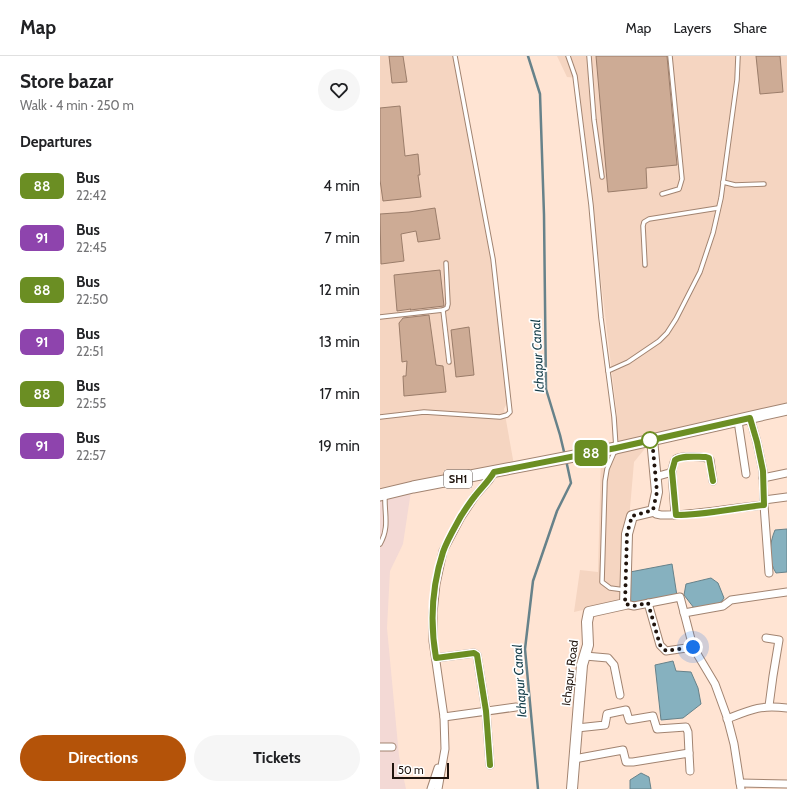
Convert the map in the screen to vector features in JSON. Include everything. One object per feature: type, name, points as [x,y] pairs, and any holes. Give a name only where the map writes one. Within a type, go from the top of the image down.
[{"type":"main road","name":"SH1","points":[[382,494],[536,465],[787,409]]},
{"type":"street","points":[[750,418],[757,442],[763,478],[769,573]]},
{"type":"street","points":[[738,421],[746,474]]},
{"type":"street","points":[[652,439],[657,492],[653,510]]},
{"type":"street","points":[[676,515],[672,471],[676,459],[686,457],[706,457],[710,460],[713,481]]},
{"type":"street","points":[[655,477],[668,474],[672,471]]},
{"type":"street","points":[[438,789],[445,749],[444,717],[433,641],[432,613],[436,584],[443,551],[461,517],[494,472]]},
{"type":"street","points":[[763,478],[787,473]]},
{"type":"street","points":[[653,510],[656,514],[661,515],[693,515],[736,508],[787,497]]},
{"type":"street","points":[[653,510],[632,516],[627,534],[625,604],[634,606],[680,598],[693,647],[715,684],[728,719],[734,744],[740,786],[787,784]]},
{"type":"street","points":[[684,613],[723,606],[731,600],[787,592]]},
{"type":"street","points":[[648,603],[662,648],[666,651],[693,647]]},
{"type":"street","name":"Ichapur Road","points":[[572,789],[582,665],[588,646],[587,622],[589,612],[625,604]]},
{"type":"street","points":[[766,638],[779,640],[770,706]]},
{"type":"street","points":[[778,645],[787,646]]},
{"type":"street","points":[[436,658],[476,653],[486,711],[490,765]]},
{"type":"street","points":[[585,656],[608,658],[614,665],[620,695]]},
{"type":"street","points":[[728,719],[753,708],[770,706],[787,708]]},
{"type":"street","points":[[444,717],[516,707]]},
{"type":"street","points":[[577,728],[605,725],[607,714],[626,710],[629,720],[653,716],[658,729],[686,728],[688,732],[690,771]]},
{"type":"street","points":[[380,747],[392,747]]},
{"type":"street","points":[[431,789],[445,749]]},
{"type":"street","points":[[574,759],[623,750],[626,762],[689,753]]},
{"type":"lane","points":[[380,417],[424,412],[500,417],[508,415],[510,412],[492,259],[455,56]]},
{"type":"lane","points":[[568,56],[575,76],[584,145],[614,417],[616,448],[607,469],[605,481],[602,582],[610,588],[625,590]]},
{"type":"lane","points":[[589,56],[594,120],[602,177]]},
{"type":"lane","points":[[662,194],[679,189],[682,179],[670,56]]},
{"type":"lane","points":[[608,371],[628,362],[659,341],[667,333],[676,319],[700,272],[713,233],[723,182],[736,86],[738,56]]},
{"type":"lane","points":[[723,182],[735,185],[764,184]]},
{"type":"lane","points":[[645,265],[644,222],[649,219],[718,208]]},
{"type":"lane","points":[[380,317],[443,310],[447,308],[446,263]]},
{"type":"lane","points":[[443,310],[449,362]]},
{"type":"lane","points":[[380,544],[386,527],[382,494]]},
{"type":"shaded area","points":[[380,56],[455,56],[493,264],[508,401],[504,409],[514,465],[380,491]]},
{"type":"shaded area","points":[[557,56],[787,56],[787,410],[612,447],[617,416],[577,78],[567,77]]},
{"type":"shaded area","points":[[647,446],[634,462],[622,601],[574,612],[580,570],[598,572],[601,456]]},
{"type":"shaded area","points":[[411,491],[403,544],[390,571],[387,628],[399,756],[406,789],[380,789],[380,498]]},
{"type":"water","points":[[787,529],[787,572],[776,573],[773,568],[770,552],[772,541],[775,530]]},
{"type":"water","points":[[672,564],[677,596],[635,603],[629,600],[630,572]]},
{"type":"water","points":[[711,578],[718,583],[724,598],[715,606],[694,608],[684,595],[686,584]]},
{"type":"water","points":[[673,661],[676,671],[691,672],[698,688],[701,704],[683,718],[661,720],[655,665]]},
{"type":"water","points":[[641,773],[649,777],[651,789],[630,789],[630,780]]},
{"type":"building","points":[[389,56],[403,56],[407,82],[392,83]]},
{"type":"building","points":[[596,56],[667,56],[677,165],[646,168],[647,188],[608,192]]},
{"type":"building","points":[[756,56],[780,56],[783,92],[760,94]]},
{"type":"building","points":[[400,106],[405,156],[418,154],[420,175],[418,175],[421,197],[383,201],[380,180],[380,108]]},
{"type":"building","points":[[435,208],[440,239],[418,242],[416,231],[401,234],[404,261],[381,264],[380,214]]},
{"type":"building","points":[[440,270],[444,306],[397,311],[394,275]]},
{"type":"building","points":[[429,315],[436,365],[443,366],[446,392],[404,396],[403,376],[406,376],[407,361],[402,362],[399,323],[403,318]]},
{"type":"building","points":[[469,327],[474,375],[456,377],[451,330]]},
{"type":"waterway","name":"Ichapur Canal","points":[[528,56],[540,94],[544,215],[546,389],[565,456]]},
{"type":"waterway","name":"Ichapur Canal","points":[[538,789],[525,649],[533,581],[557,511],[571,483],[566,460]]},
{"type":"bus line","name":"88","points":[[490,765],[486,711],[477,655],[474,653],[436,658],[433,641],[432,613],[443,551],[461,517],[475,496],[494,472],[536,465],[750,418],[763,471],[764,505],[693,515],[676,515],[672,471],[676,459],[686,457],[709,458],[713,481]]},
{"type":"route","points":[[650,440],[652,439],[657,492],[653,510],[632,516],[627,534],[625,604],[634,606],[648,603],[660,645],[666,651],[693,647]]}]
